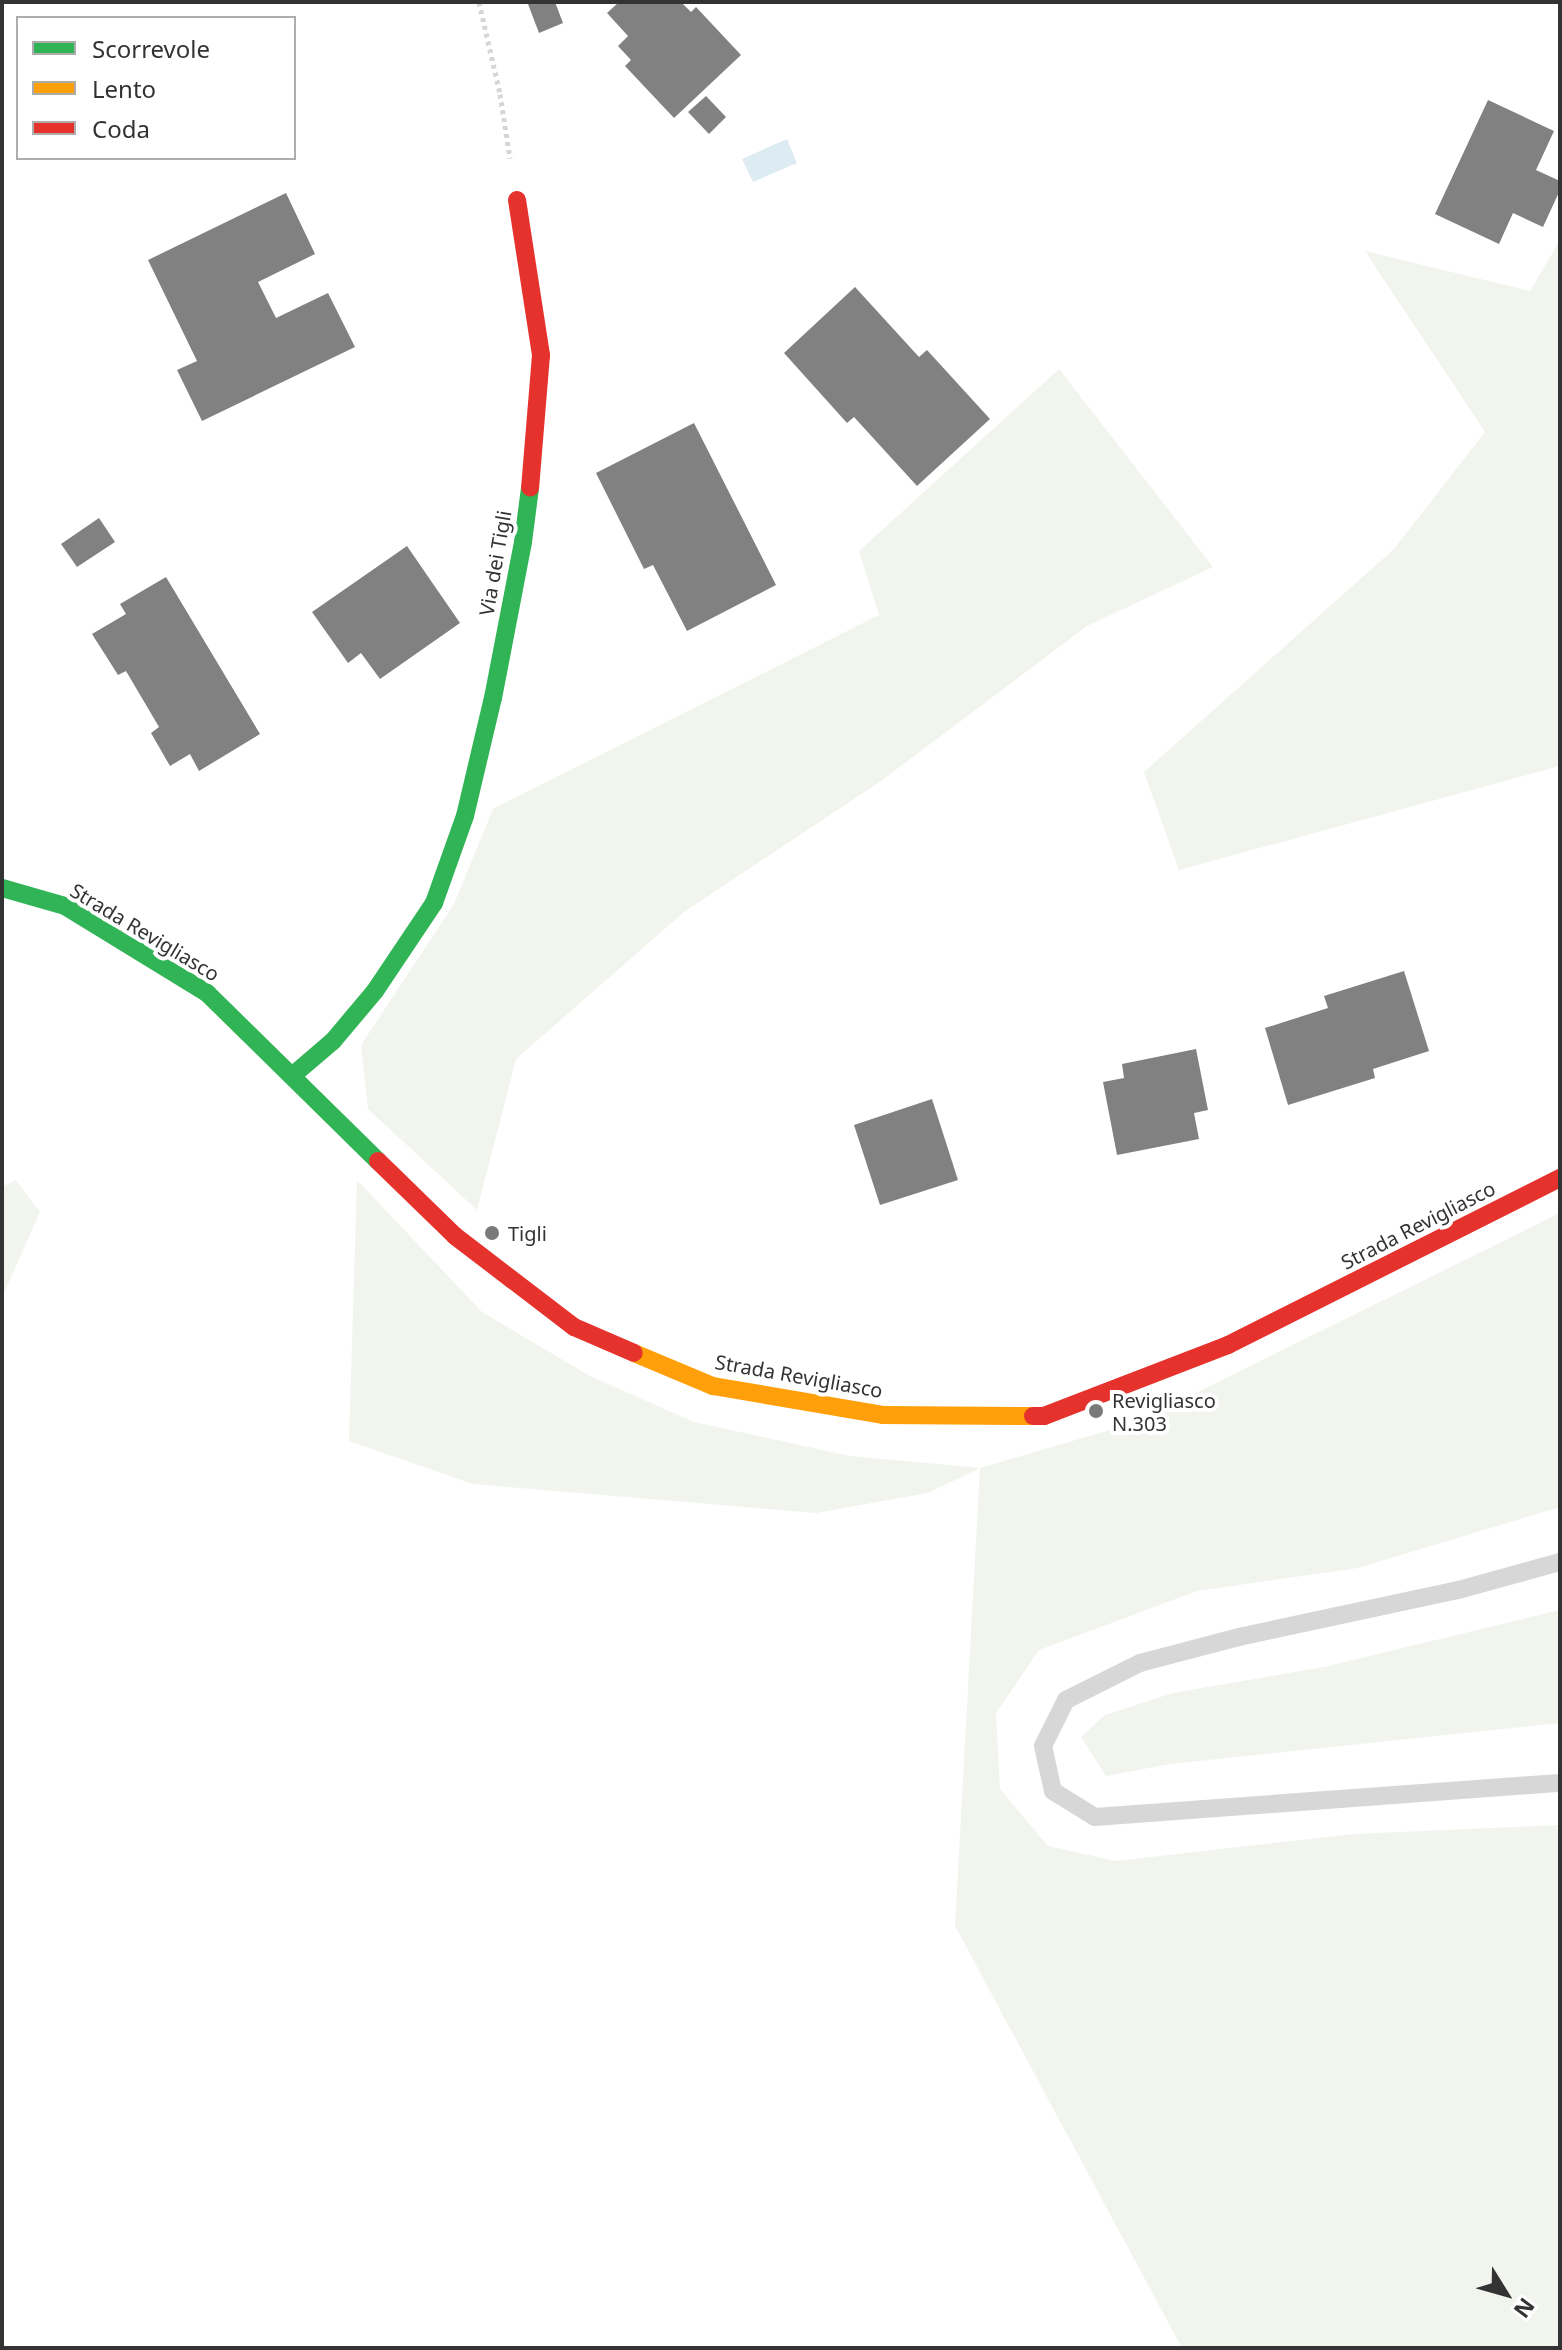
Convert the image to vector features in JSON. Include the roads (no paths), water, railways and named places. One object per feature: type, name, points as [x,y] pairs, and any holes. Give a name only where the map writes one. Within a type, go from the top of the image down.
[{"type":"street","name":"Via dei Tigli","points":[[292,1076],[333,1041],[375,991],[434,903],[465,816],[514,589],[533,459],[541,355],[517,200]]},
{"type":"street","name":"Strada Revigliasco","points":[[2,888],[65,906],[207,993],[455,1236],[574,1327],[713,1386],[883,1415],[1044,1416],[1228,1345],[1560,1178]]},
{"type":"lane","points":[[1560,1562],[1458,1590],[1239,1637],[1140,1663],[1066,1700],[1043,1746],[1053,1791],[1095,1817],[1560,1783]]},
{"type":"place","name":"Tigli","points":[[492,1233]]},
{"type":"place","name":"Revigliasco N.303","points":[[1096,1411]]}]
